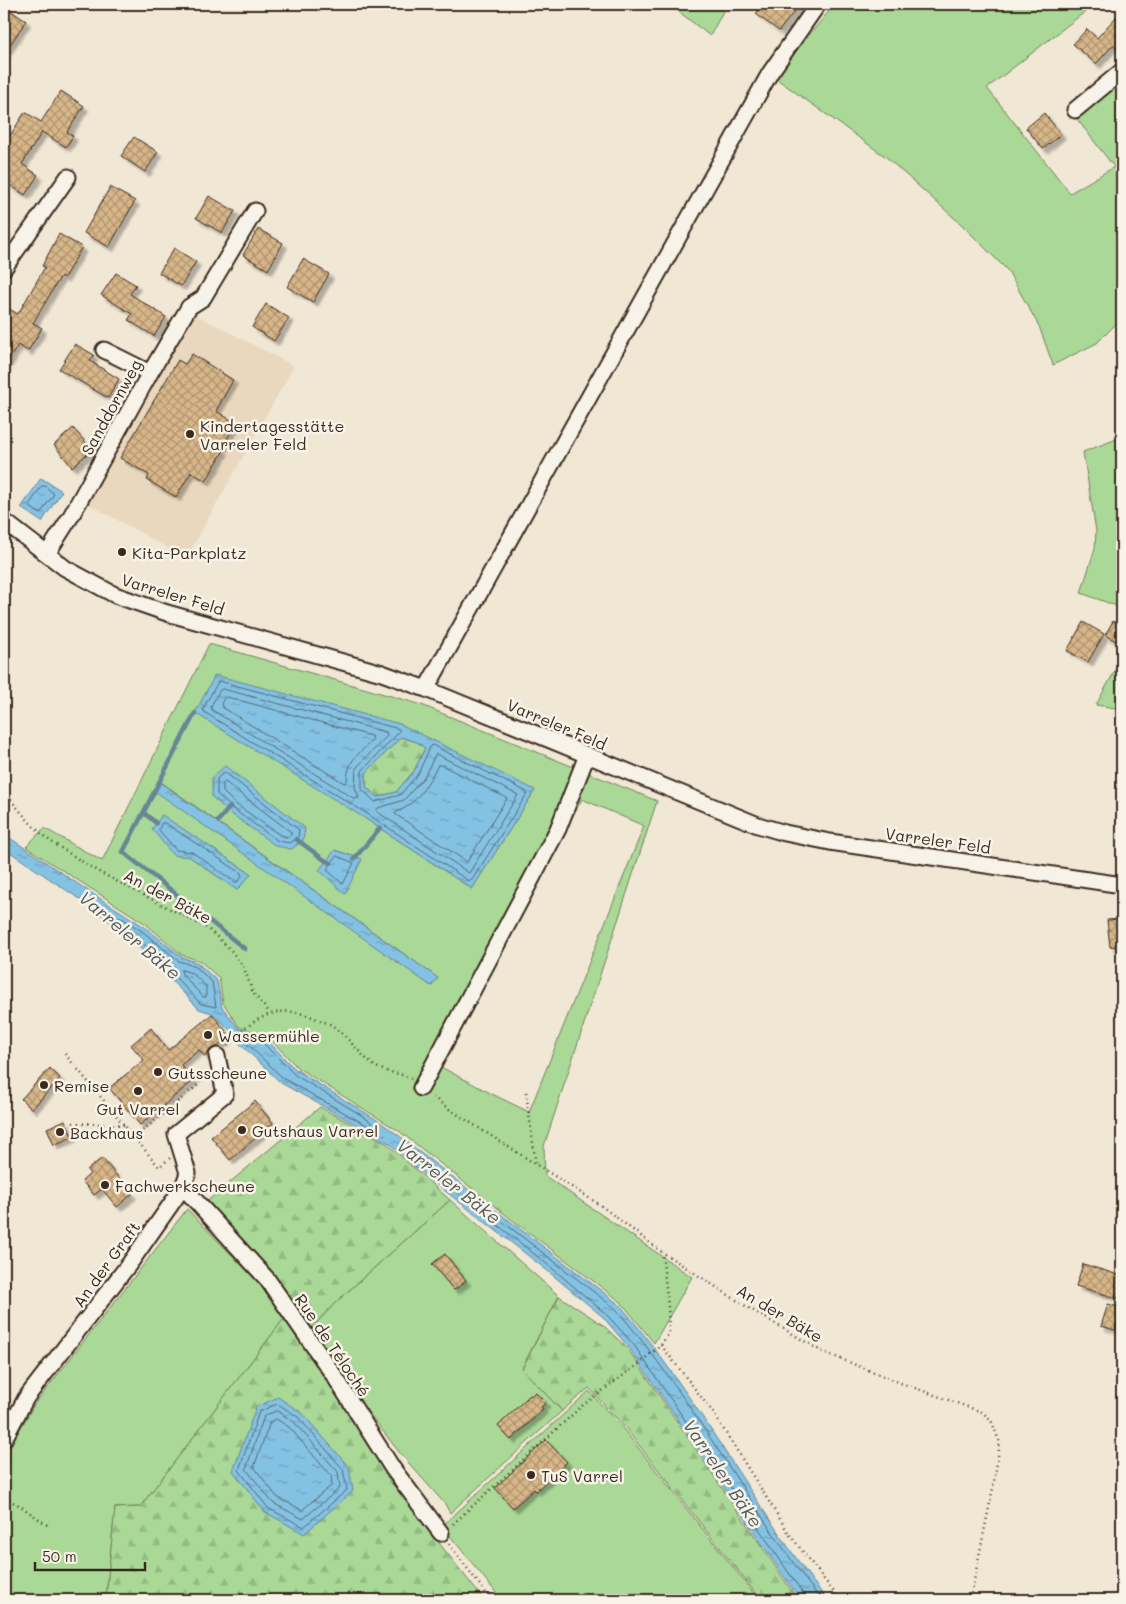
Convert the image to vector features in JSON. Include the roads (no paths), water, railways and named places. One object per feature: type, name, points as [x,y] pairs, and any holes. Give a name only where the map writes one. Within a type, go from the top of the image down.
[{"type":"street","points":[[426,689],[770,73],[818,4]]},
{"type":"street","points":[[1075,110],[1122,71]]},
{"type":"street","points":[[4,268],[68,176]]},
{"type":"street","name":"Sanddornweg","points":[[47,554],[71,516],[150,373],[189,307],[218,285],[255,211]]},
{"type":"street","points":[[104,350],[150,373]]},
{"type":"street","name":"Varreler Feld","points":[[4,521],[65,568],[124,598],[167,613],[382,673],[426,689],[732,815],[785,833],[879,850],[1122,885]]},
{"type":"street","points":[[421,1088],[558,829],[587,756]]},
{"type":"street","points":[[183,1187],[188,1173],[176,1134],[225,1094],[217,1056]]},
{"type":"street","name":"An der Graft","points":[[4,1439],[26,1398],[130,1263],[183,1187]]},
{"type":"street","name":"Rue de Téloché","points":[[183,1187],[267,1279],[335,1377],[393,1469],[415,1501],[441,1533]]},
{"type":"water","points":[[41,478],[62,491],[42,522],[21,508]]},
{"type":"water","points":[[215,675],[400,724],[535,790],[472,889],[366,819],[195,713]],"holes":[[[401,737],[417,742],[425,748],[414,771],[396,792],[377,797],[366,787],[366,773]]]},
{"type":"water","points":[[225,766],[305,828],[303,841],[291,849],[276,846],[230,813],[212,797],[212,777]]},
{"type":"water","points":[[160,782],[438,978],[431,986],[155,791]]},
{"type":"water","points":[[162,815],[251,874],[237,890],[190,857],[173,855],[152,829]]},
{"type":"water","name":"Varreler Bäke","points":[[4,834],[145,927],[182,957],[198,963],[217,981],[222,1007],[239,1029],[260,1036],[300,1072],[390,1129],[620,1305],[675,1376],[800,1564],[827,1600],[802,1600],[794,1591],[630,1349],[603,1317],[549,1272],[417,1169],[389,1143],[281,1083],[236,1040],[233,1033],[212,1013],[199,1009],[133,941],[97,911],[4,848]]},
{"type":"water","points":[[335,850],[362,859],[345,894],[319,870]]},
{"type":"water","points":[[278,1397],[302,1413],[349,1467],[353,1491],[304,1534],[265,1512],[233,1471],[256,1407]]},
{"type":"waterway","points":[[195,713],[123,852],[245,949]]},
{"type":"waterway","points":[[218,821],[230,807]]},
{"type":"waterway","points":[[144,813],[156,823]]},
{"type":"waterway","points":[[354,859],[380,828]]},
{"type":"waterway","points":[[296,839],[331,863]]},
{"type":"place","name":"Kindertagesstätte Varreler Feld","points":[[190,434]]},
{"type":"place","name":"Kita-Parkplatz","points":[[122,552]]},
{"type":"place","name":"Wassermühle","points":[[208,1035]]},
{"type":"place","name":"Gutsscheune","points":[[158,1072]]},
{"type":"place","name":"Remise","points":[[44,1085]]},
{"type":"place","name":"Gut Varrel","points":[[138,1091]]},
{"type":"place","name":"Gutshaus Varrel","points":[[242,1130]]},
{"type":"place","name":"Backhaus","points":[[60,1132]]},
{"type":"place","name":"Fachwerkscheune","points":[[105,1185]]},
{"type":"place","name":"TuS Varrel","points":[[531,1475]]}]
